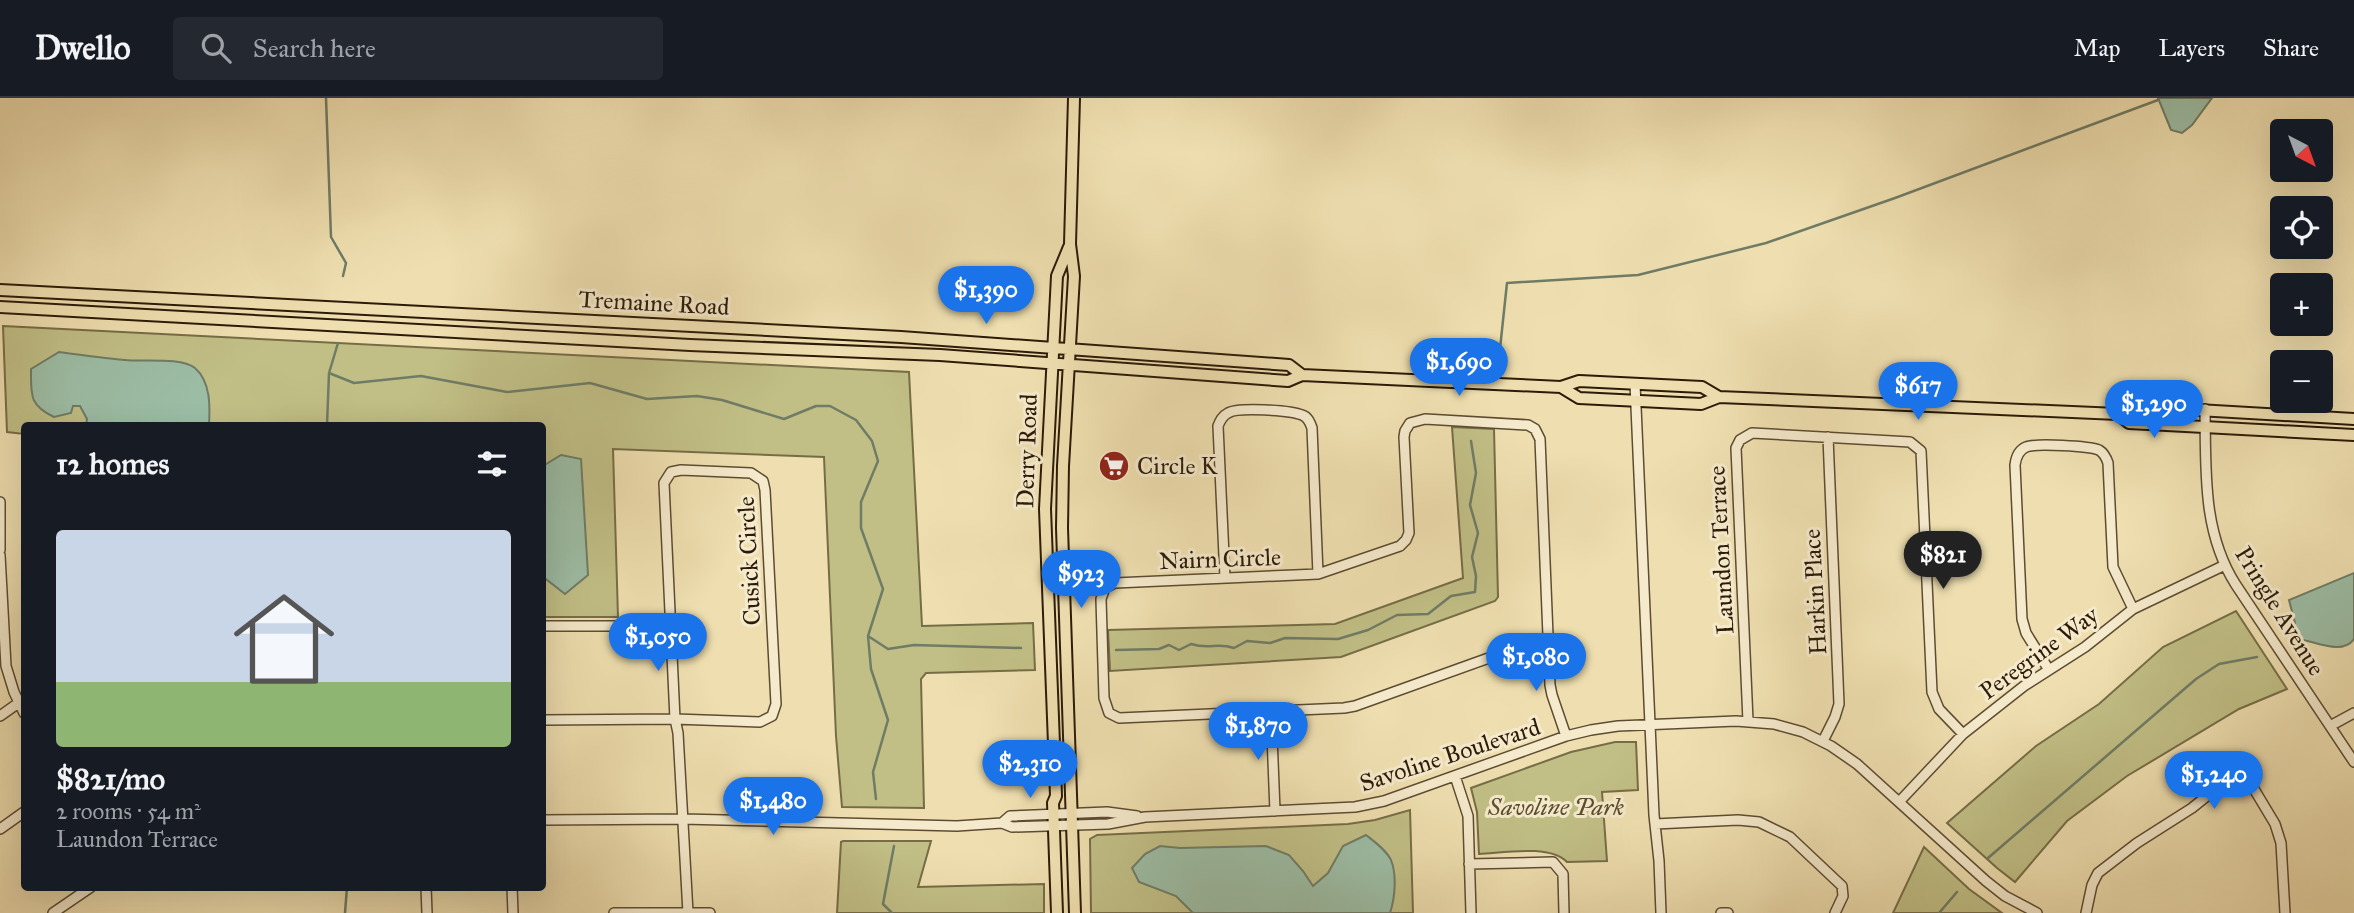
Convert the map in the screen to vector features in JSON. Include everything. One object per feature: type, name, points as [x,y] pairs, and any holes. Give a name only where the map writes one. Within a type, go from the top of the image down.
[{"type":"main road","name":"Derry Road","points":[[1074,98],[1070,244],[1074,276],[1062,528],[1075,913]]},
{"type":"main road","name":"Derry Road","points":[[1057,913],[1054,820],[1056,796],[1045,509],[1057,276],[1070,244]]},
{"type":"main road","name":"Tremaine Road","points":[[0,289],[873,335],[1289,365],[1302,374]]},
{"type":"main road","name":"Tremaine Road","points":[[0,307],[690,345],[940,355],[1287,381],[1302,374],[1561,387],[1579,381],[1702,387],[1719,397]]},
{"type":"main road","name":"Tremaine Road","points":[[1561,387],[1579,398],[1701,404],[1719,397],[2118,414],[2129,423],[2354,435]]},
{"type":"main road","name":"Tremaine Road","points":[[2118,414],[2129,406],[2354,419]]},
{"type":"street","points":[[1635,384],[1661,913]]},
{"type":"street","name":"Pringle Avenue","points":[[2205,409],[2209,514],[2225,565],[2354,762]]},
{"type":"street","points":[[1225,578],[1218,426],[1225,414],[1237,410],[1297,413],[1310,422],[1318,574]]},
{"type":"street","name":"Nairn Circle","points":[[1549,642],[1525,645],[1355,706],[1119,718],[1109,713],[1106,707],[1101,599],[1105,588],[1115,583],[1318,574],[1400,546],[1406,540],[1408,526],[1404,437],[1410,422],[1425,419],[1528,425],[1535,429],[1540,439],[1552,695],[1566,736]]},
{"type":"street","name":"Laundon Terrace","points":[[1748,721],[1736,448],[1740,440],[1752,433],[1828,437],[1910,442],[1921,451],[1932,692],[1939,709],[1962,734]]},
{"type":"street","name":"Harkin Place","points":[[1823,741],[1839,704],[1828,437]]},
{"type":"street","points":[[2049,670],[2026,633],[2022,619],[2015,465],[2018,453],[2025,447],[2036,445],[2094,448],[2105,456],[2108,467],[2113,566],[2133,609]]},
{"type":"street","name":"Cusick Circle","points":[[675,719],[760,722],[768,720],[775,710],[765,490],[759,477],[751,473],[681,470],[671,472],[665,478],[675,719],[688,913]]},
{"type":"street","points":[[0,502],[6,666],[21,699]]},
{"type":"street","name":"Peregrine Way","points":[[1899,802],[1962,734],[2024,686],[2085,647],[2133,609],[2225,565]]},
{"type":"street","points":[[546,626],[671,626]]},
{"type":"street","points":[[0,716],[21,702]]},
{"type":"street","points":[[1271,711],[1275,811]]},
{"type":"street","points":[[2330,726],[2354,713]]},
{"type":"street","points":[[546,720],[675,719]]},
{"type":"street","name":"Savoline Boulevard","points":[[546,820],[957,826],[1002,823],[1010,816],[1054,820],[1072,825],[1108,824],[1145,817],[1369,805],[1566,736],[1603,727],[1748,721],[1790,729],[1823,741],[1857,764],[1995,888],[2037,913]]},
{"type":"street","points":[[1455,776],[1468,816],[1471,913]]},
{"type":"street","points":[[2086,913],[2098,873],[2137,843],[2192,808],[2228,779],[2236,776],[2251,783],[2275,824],[2281,843],[2285,913]]},
{"type":"street","name":"Savoline Boulevard","points":[[1054,820],[1072,813],[1107,812],[1145,817]]},
{"type":"street","points":[[0,828],[21,814]]},
{"type":"street","points":[[1655,824],[1750,820],[1779,830],[1842,886],[1843,896],[1835,913]]},
{"type":"street","points":[[1469,864],[1553,862],[1563,874],[1564,913]]},
{"type":"street","points":[[53,913],[85,891]]},
{"type":"street","points":[[426,891],[427,913]]},
{"type":"street","points":[[512,891],[513,913]]},
{"type":"street","points":[[614,913],[710,913]]},
{"type":"street","points":[[1721,913],[1728,913]]},
{"type":"green space","points":[[3,326],[909,372],[922,626],[1033,623],[1035,670],[926,673],[921,679],[924,808],[842,807],[836,736],[824,457],[613,449],[618,617],[546,617],[546,422],[21,422],[21,434],[7,432]]},
{"type":"green space","points":[[1452,427],[1494,429],[1498,597],[1495,601],[1341,657],[1110,671],[1108,630],[1335,624],[1463,578]]},
{"type":"green space","points":[[2236,611],[2287,689],[2239,709],[2127,776],[2067,821],[2015,882],[1947,823],[2036,746],[2099,704],[2163,647]]},
{"type":"green space","name":"Savoline Park","points":[[1615,742],[1636,742],[1638,790],[1602,792],[1607,861],[1567,862],[1559,856],[1538,851],[1479,854],[1477,812],[1471,788],[1571,752]]},
{"type":"green space","points":[[1410,810],[1413,913],[1091,913],[1090,839],[1097,835],[1348,824]]},
{"type":"green space","points":[[843,841],[931,841],[918,887],[1044,884],[1044,913],[837,913]]},
{"type":"green space","points":[[1924,847],[1969,889],[2002,913],[1893,913]]},
{"type":"shaded area","points":[[2158,98],[2212,98],[2192,125],[2182,133],[2171,130]]},
{"type":"shaded area","points":[[59,352],[125,360],[181,362],[195,368],[204,380],[209,403],[209,422],[86,422],[80,406],[73,406],[71,413],[54,417],[40,408],[33,398],[31,369]]},
{"type":"shaded area","points":[[561,455],[581,459],[588,575],[565,594],[546,579],[546,464]]},
{"type":"shaded area","points":[[2354,573],[2354,639],[2349,644],[2335,647],[2298,639],[2293,627],[2295,623],[2289,600]]},
{"type":"shaded area","points":[[1366,835],[1380,846],[1393,866],[1395,887],[1390,913],[1193,913],[1176,896],[1139,882],[1132,868],[1145,854],[1160,846],[1266,846],[1289,855],[1313,886],[1328,873],[1343,846]]},
{"type":"waterway","points":[[326,98],[331,237],[346,263],[343,276]]},
{"type":"waterway","points":[[1499,358],[1507,283],[1638,275],[1766,243],[2158,100]]},
{"type":"waterway","points":[[338,343],[329,373],[354,383],[421,376],[507,392],[590,383],[647,399],[697,396],[722,400],[784,419],[816,406],[830,406],[856,420],[872,441],[878,461],[861,502],[861,528],[883,589],[868,636],[871,669],[888,720],[873,772],[876,799]]},
{"type":"waterway","points":[[327,422],[329,373]]},
{"type":"waterway","points":[[1116,650],[1159,649],[1169,645],[1179,650],[1191,644],[1234,648],[1247,641],[1270,643],[1285,638],[1338,639],[1368,630],[1397,615],[1428,614],[1451,596],[1475,592],[1476,576],[1472,557],[1478,533],[1470,505],[1476,473],[1471,441]]},
{"type":"waterway","points":[[868,636],[888,649],[914,645],[1021,648]]},
{"type":"waterway","points":[[1988,858],[2196,679],[2219,664],[2257,657]]},
{"type":"waterway","points":[[892,913],[883,904],[894,846]]},
{"type":"waterway","points":[[345,913],[347,891]]},
{"type":"waterway","points":[[1939,913],[1957,892]]},
{"type":"place","name":"Circle K","points":[[1114,466]]}]
